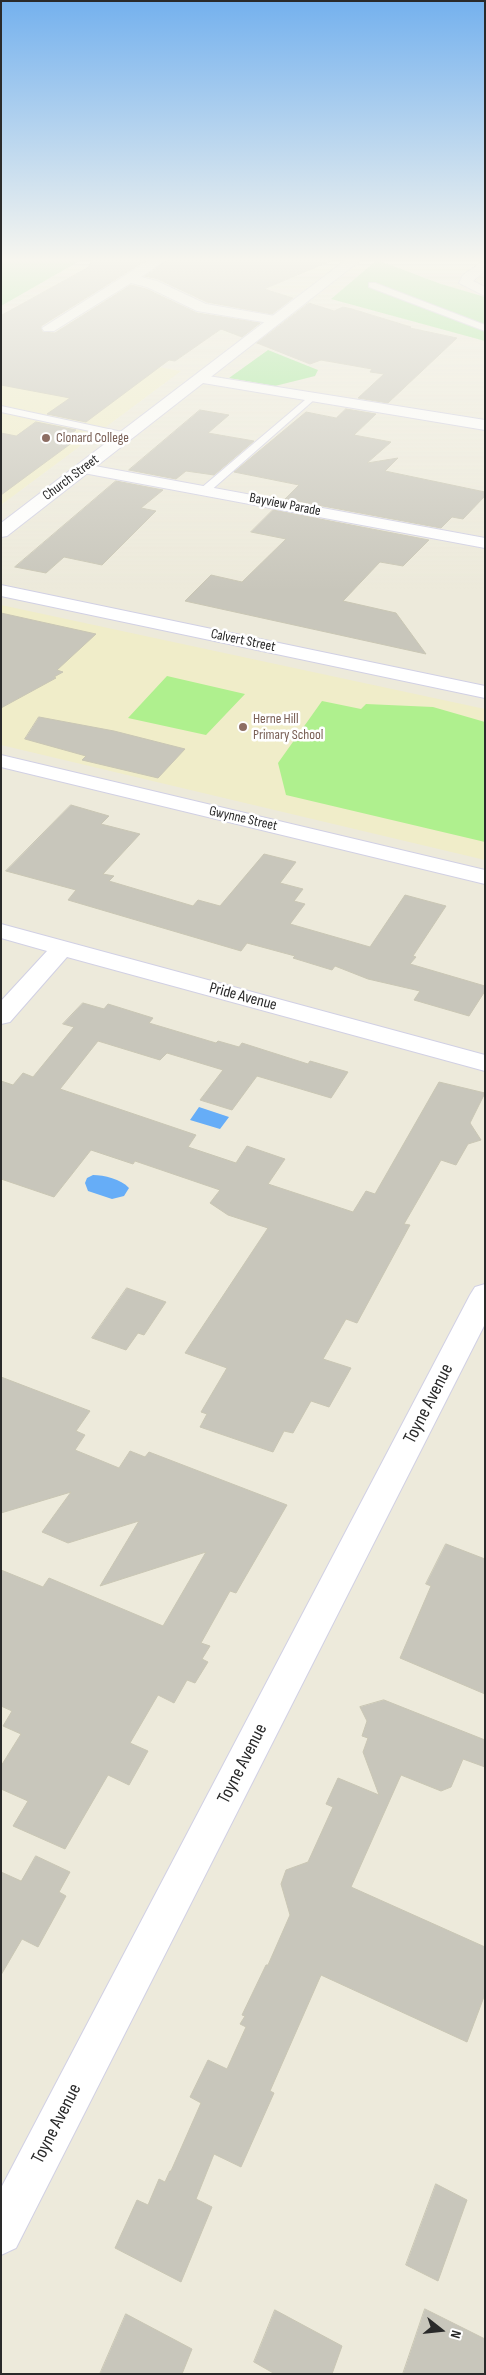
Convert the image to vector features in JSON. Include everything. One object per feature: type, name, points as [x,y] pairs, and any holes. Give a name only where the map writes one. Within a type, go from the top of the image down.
[{"type":"street","name":"Church Street","points":[[1,532],[212,370]]},
{"type":"street","points":[[202,378],[281,392],[317,388],[386,409],[485,425]]},
{"type":"street","name":"Bayview Parade","points":[[84,469],[485,543]]},
{"type":"street","name":"Calvert Street","points":[[1,590],[485,692]]},
{"type":"street","name":"Gwynne Street","points":[[1,761],[485,877]]},
{"type":"street","name":"Pride Avenue","points":[[1,931],[485,1063]]},
{"type":"street","points":[[1,1016],[63,947]]},
{"type":"street","name":"Toyne Avenue","points":[[1,2233],[485,1296]]},
{"type":"lane","points":[[204,491],[317,388]]},
{"type":"lane","points":[[1,409],[128,436]]},
{"type":"shaded area","name":"Clonard College","points":[[1,370],[181,371],[1,505]]},
{"type":"shaded area","name":"Herne Hill Primary School","points":[[1,605],[485,709],[485,860],[1,745]]},
{"type":"green space","points":[[240,370],[318,370],[315,376],[275,386],[229,378]]},
{"type":"green space","points":[[167,676],[245,694],[206,735],[128,718]]},
{"type":"green space","points":[[322,701],[361,709],[366,704],[433,707],[485,722],[485,842],[286,795],[278,763]]},
{"type":"water","points":[[199,1107],[229,1117],[220,1129],[190,1120]]},
{"type":"water","points":[[93,1175],[112,1178],[122,1182],[129,1188],[124,1196],[112,1199],[88,1191],[85,1183],[87,1178]]},
{"type":"building","points":[[1,370],[156,370],[86,422],[47,414],[70,398],[1,385]]},
{"type":"building","points":[[371,370],[423,370],[388,403],[358,398],[384,374],[370,372]]},
{"type":"building","points":[[346,409],[376,414],[354,435],[391,442],[367,463],[398,458],[385,471],[485,492],[485,496],[463,519],[452,517],[441,528],[285,499],[299,485],[234,472],[306,412],[336,418]]},
{"type":"building","points":[[200,410],[229,415],[208,433],[254,441],[214,475],[186,471],[176,479],[129,470]]},
{"type":"building","points":[[36,422],[76,430],[63,440],[73,442],[1,495],[1,433],[16,436]]},
{"type":"building","points":[[116,481],[163,490],[141,508],[156,511],[102,565],[64,557],[46,573],[15,567]]},
{"type":"building","points":[[273,510],[429,540],[403,566],[380,562],[343,601],[396,613],[426,654],[185,601],[211,575],[242,582],[286,539],[251,532]]},
{"type":"building","points":[[1,613],[96,634],[57,670],[63,672],[54,677],[56,678],[1,708]]},
{"type":"building","points":[[39,717],[114,731],[185,749],[158,778],[82,760],[86,756],[25,739]]},
{"type":"building","points":[[71,805],[109,816],[101,824],[140,834],[103,874],[114,876],[109,881],[193,906],[198,900],[220,906],[264,854],[296,862],[280,883],[303,889],[294,901],[305,904],[290,924],[370,947],[405,895],[446,906],[413,956],[416,957],[410,964],[485,986],[485,991],[469,1016],[414,1000],[420,991],[368,979],[335,966],[332,970],[293,958],[295,956],[247,943],[241,951],[68,900],[76,890],[6,871]]},
{"type":"building","points":[[83,1003],[104,1009],[108,1004],[153,1018],[149,1023],[216,1043],[218,1041],[239,1047],[242,1043],[308,1064],[310,1061],[348,1072],[331,1098],[257,1076],[232,1110],[200,1100],[223,1070],[167,1053],[160,1060],[98,1041],[60,1089],[196,1135],[188,1147],[236,1163],[247,1146],[285,1159],[268,1184],[353,1212],[366,1191],[375,1194],[439,1082],[485,1093],[470,1123],[481,1140],[468,1144],[456,1165],[441,1160],[404,1224],[410,1225],[357,1323],[346,1319],[323,1359],[351,1368],[329,1407],[311,1401],[293,1433],[284,1431],[273,1452],[200,1427],[207,1414],[201,1412],[227,1368],[185,1353],[268,1228],[228,1215],[210,1203],[220,1190],[135,1161],[133,1164],[91,1150],[54,1197],[1,1179],[1,1081],[13,1085],[23,1073],[33,1077],[74,1027],[63,1024]]},
{"type":"building","points":[[127,1288],[166,1302],[144,1335],[138,1333],[126,1350],[92,1338]]},
{"type":"building","points":[[1,1377],[90,1411],[76,1431],[85,1435],[75,1450],[119,1468],[130,1451],[145,1457],[149,1452],[287,1505],[236,1593],[230,1591],[201,1643],[210,1646],[202,1659],[208,1662],[195,1683],[187,1680],[174,1703],[158,1695],[130,1743],[148,1751],[129,1785],[108,1775],[65,1849],[13,1826],[28,1801],[1,1789],[1,1766],[21,1734],[3,1726],[12,1711],[1,1706],[1,1570],[43,1587],[49,1578],[163,1626],[206,1552],[100,1586],[139,1521],[68,1543],[42,1532],[71,1492],[1,1513]]},
{"type":"building","points":[[446,1544],[485,1559],[485,1694],[400,1658],[431,1586],[426,1584]]},
{"type":"building","points":[[384,1700],[485,1740],[485,1767],[463,1759],[451,1787],[441,1791],[401,1775],[351,1887],[485,1947],[485,1994],[467,2042],[321,1975],[270,2091],[274,2093],[241,2167],[214,2154],[196,2199],[212,2207],[181,2282],[115,2248],[137,2200],[148,2205],[159,2179],[165,2182],[171,2171],[201,2103],[190,2097],[208,2060],[227,2069],[246,2027],[240,2024],[245,2016],[242,2015],[266,1965],[268,1965],[290,1915],[281,1884],[286,1870],[308,1862],[333,1807],[326,1804],[338,1778],[379,1795],[363,1752],[368,1738],[362,1736],[367,1721],[360,1707]]},
{"type":"building","points":[[36,1856],[70,1872],[59,1892],[66,1896],[38,1947],[22,1939],[1,1975],[1,1872],[21,1881]]},
{"type":"building","points":[[436,2184],[467,2200],[438,2281],[406,2265]]},
{"type":"building","points":[[425,2309],[485,2339],[485,2374],[403,2374]]},
{"type":"building","points":[[275,2310],[342,2346],[332,2374],[275,2374],[254,2362]]},
{"type":"building","points":[[126,2314],[192,2349],[182,2374],[100,2374]]},
{"type":"place","name":"Clonard College","points":[[46,438]]},
{"type":"place","name":"Herne Hill Primary School","points":[[243,727]]}]
